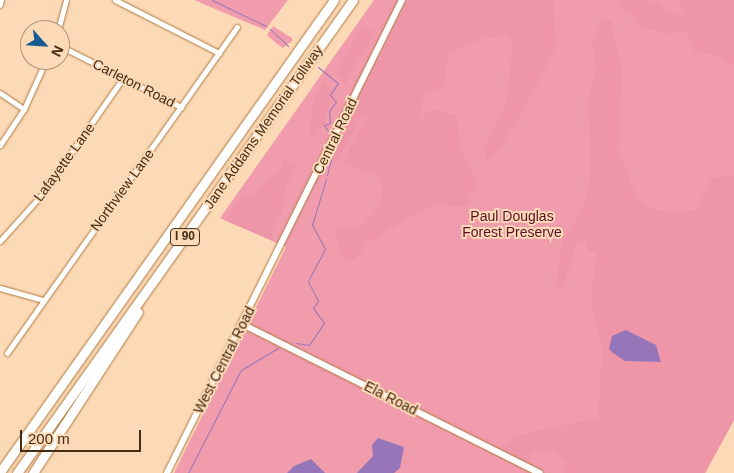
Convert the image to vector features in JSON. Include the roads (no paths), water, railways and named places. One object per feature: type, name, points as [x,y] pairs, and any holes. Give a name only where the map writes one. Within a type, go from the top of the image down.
[{"type":"highway","name":"Jane Addams Memorial Tollway","points":[[0,472],[334,0]]},
{"type":"highway","name":"Jane Addams Memorial Tollway","points":[[17,473],[353,0]]},
{"type":"highway","points":[[33,473],[190,229]]},
{"type":"street","points":[[0,5],[2,0]]},
{"type":"street","points":[[61,20],[66,0]]},
{"type":"street","points":[[115,0],[219,53]]},
{"type":"street","name":"Central Road","points":[[268,273],[402,0]]},
{"type":"street","name":"Northview Lane","points":[[7,353],[237,27]]},
{"type":"street","name":"Carleton Road","points":[[70,51],[181,107]]},
{"type":"street","points":[[0,145],[24,109],[42,70]]},
{"type":"street","name":"Lafayette Lane","points":[[0,241],[43,192],[123,78]]},
{"type":"street","points":[[0,93],[24,109]]},
{"type":"street","name":"West Central Road","points":[[167,473],[268,273]]},
{"type":"street","points":[[0,288],[43,300]]},
{"type":"street","name":"Ela Road","points":[[242,324],[540,473]]},
{"type":"waterway","points":[[212,0],[266,26]]},
{"type":"waterway","points":[[270,29],[288,46]]},
{"type":"waterway","points":[[318,67],[338,83],[330,95],[336,102],[329,111],[330,123],[324,125],[331,135]]},
{"type":"waterway","points":[[327,175],[333,151]]},
{"type":"waterway","points":[[296,343],[309,345],[324,323],[313,308],[318,301],[308,281],[325,249],[312,225],[326,179]]},
{"type":"waterway","points":[[188,473],[241,370],[278,348]]},
{"type":"park label","name":"Paul Douglas Forest Preserve","points":[[512,224]]}]
